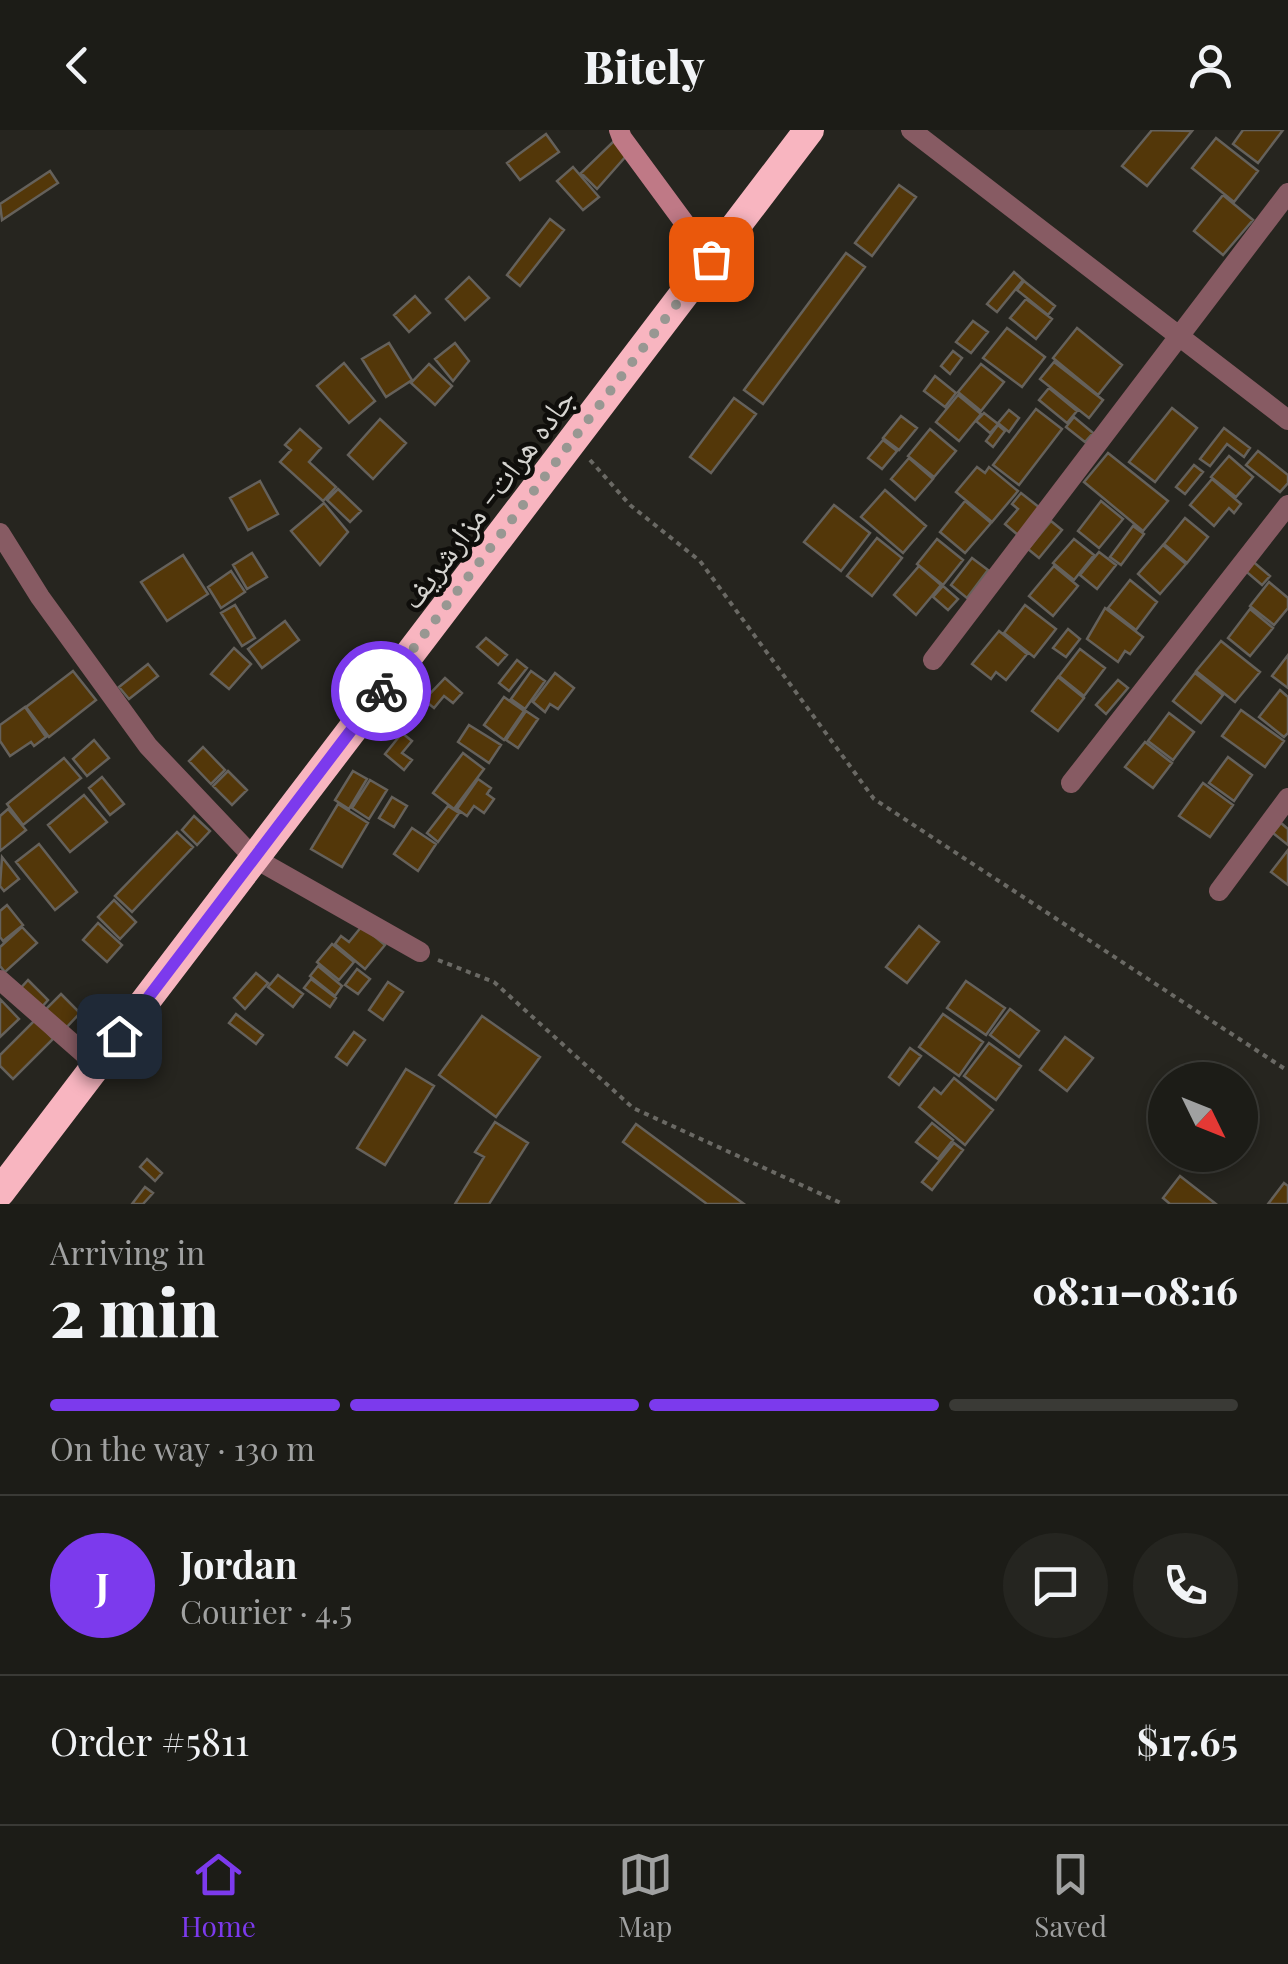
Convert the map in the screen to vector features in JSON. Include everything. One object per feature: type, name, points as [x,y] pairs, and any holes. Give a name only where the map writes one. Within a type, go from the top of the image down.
[{"type":"highway","name":"جاده هرات- مزارشریف","points":[[0,1192],[809,130]]},
{"type":"street","points":[[619,130],[711,259]]},
{"type":"street","points":[[911,130],[1288,420]]},
{"type":"street","points":[[933,660],[1288,193]]},
{"type":"street","points":[[1071,783],[1288,506]]},
{"type":"street","points":[[0,534],[40,597],[148,746],[254,858],[420,952]]},
{"type":"street","points":[[1219,891],[1288,798]]},
{"type":"street","points":[[0,980],[96,1065]]},
{"type":"path","points":[[573,440],[630,505],[700,562],[874,799],[1288,1072]]},
{"type":"path","points":[[420,952],[494,982],[633,1108],[843,1204]]},
{"type":"building","points":[[1152,130],[1192,131],[1147,186],[1122,166]]},
{"type":"building","points":[[1243,130],[1283,130],[1258,163],[1233,144]]},
{"type":"building","points":[[546,134],[559,152],[520,180],[507,163]]},
{"type":"building","points":[[1216,138],[1258,171],[1234,202],[1192,168]]},
{"type":"building","points":[[614,141],[627,155],[597,189],[581,173]]},
{"type":"building","points":[[573,167],[599,197],[583,210],[557,181]]},
{"type":"building","points":[[50,171],[58,183],[2,220],[0,204]]},
{"type":"building","points":[[899,185],[916,197],[872,256],[855,243]]},
{"type":"building","points":[[1223,195],[1253,220],[1223,255],[1194,231]]},
{"type":"building","points":[[550,219],[564,230],[520,286],[507,275]]},
{"type":"building","points":[[846,253],[865,267],[763,404],[744,390]]},
{"type":"building","points":[[1014,272],[1023,280],[997,312],[987,304]]},
{"type":"building","points":[[469,277],[489,298],[465,320],[446,299]]},
{"type":"building","points":[[1024,281],[1055,306],[1048,315],[1017,290]]},
{"type":"building","points":[[415,296],[430,313],[409,332],[394,315]]},
{"type":"building","points":[[1026,299],[1052,319],[1036,339],[1010,318]]},
{"type":"building","points":[[973,321],[988,332],[971,353],[956,342]]},
{"type":"building","points":[[1007,328],[1045,357],[1022,387],[983,358]]},
{"type":"building","points":[[1077,328],[1122,365],[1098,395],[1053,358]]},
{"type":"building","points":[[389,343],[412,380],[386,397],[362,359]]},
{"type":"building","points":[[455,343],[469,361],[453,381],[435,359]]},
{"type":"building","points":[[953,351],[962,358],[950,374],[941,366]]},
{"type":"building","points":[[1054,362],[1103,400],[1089,418],[1040,379]]},
{"type":"building","points":[[344,363],[375,401],[349,423],[317,386]]},
{"type":"building","points":[[429,364],[452,386],[435,405],[411,383]]},
{"type":"building","points":[[981,364],[1004,382],[981,411],[958,392]]},
{"type":"building","points":[[935,376],[956,393],[945,407],[924,391]]},
{"type":"building","points":[[1049,388],[1077,411],[1067,423],[1039,400]]},
{"type":"building","points":[[958,395],[981,414],[959,441],[936,422]]},
{"type":"building","points":[[734,398],[756,414],[711,473],[690,457]]},
{"type":"building","points":[[1172,408],[1197,428],[1155,482],[1129,462]]},
{"type":"building","points":[[1036,409],[1062,429],[1019,485],[993,465]]},
{"type":"building","points":[[1009,410],[1019,418],[1009,432],[998,423]]},
{"type":"building","points":[[984,413],[998,424],[990,433],[976,421]]},
{"type":"building","points":[[901,416],[917,428],[899,450],[883,438]]},
{"type":"building","points":[[1074,417],[1093,433],[1085,442],[1066,427]]},
{"type":"building","points":[[380,419],[406,443],[373,479],[348,455]]},
{"type":"building","points":[[998,425],[1005,431],[993,447],[986,441]]},
{"type":"building","points":[[1224,428],[1250,448],[1244,457],[1227,444],[1210,466],[1200,459]]},
{"type":"building","points":[[300,429],[321,448],[309,462],[336,487],[323,501],[280,462],[291,450],[285,445]]},
{"type":"building","points":[[930,429],[956,451],[934,477],[908,456]]},
{"type":"building","points":[[883,440],[897,451],[882,469],[868,458]]},
{"type":"building","points":[[1258,451],[1288,475],[1288,483],[1280,492],[1246,465]]},
{"type":"building","points":[[1108,453],[1168,501],[1143,531],[1084,482]]},
{"type":"building","points":[[1229,456],[1253,477],[1236,497],[1211,477]]},
{"type":"building","points":[[909,458],[933,479],[915,500],[891,479]]},
{"type":"building","points":[[1194,465],[1203,472],[1185,494],[1176,487]]},
{"type":"building","points":[[977,467],[985,473],[989,467],[1018,491],[992,522],[956,492]]},
{"type":"building","points":[[1212,479],[1241,504],[1234,513],[1229,508],[1214,526],[1190,505]]},
{"type":"building","points":[[260,481],[278,514],[248,530],[230,498]]},
{"type":"building","points":[[338,489],[361,511],[350,522],[327,500]]},
{"type":"building","points":[[885,490],[926,526],[903,553],[861,517]]},
{"type":"building","points":[[1021,493],[1040,508],[1018,535],[1005,524],[1018,509],[1012,504]]},
{"type":"building","points":[[965,501],[991,523],[965,553],[940,532]]},
{"type":"building","points":[[1101,501],[1123,519],[1099,548],[1078,531]]},
{"type":"building","points":[[324,503],[348,532],[320,565],[291,531]]},
{"type":"building","points":[[834,505],[870,533],[841,571],[804,542]]},
{"type":"building","points":[[1185,518],[1208,537],[1187,563],[1164,544]]},
{"type":"building","points":[[1051,521],[1062,530],[1039,558],[1028,549]]},
{"type":"building","points":[[1133,526],[1144,534],[1121,565],[1110,557]]},
{"type":"building","points":[[877,538],[902,558],[872,596],[847,576]]},
{"type":"building","points":[[937,539],[963,560],[943,585],[917,564]]},
{"type":"building","points":[[1074,539],[1094,555],[1074,580],[1053,563]]},
{"type":"building","points":[[1163,545],[1186,564],[1160,594],[1138,574]]},
{"type":"building","points":[[1099,552],[1116,565],[1097,589],[1080,575]]},
{"type":"building","points":[[252,553],[267,577],[247,589],[233,565]]},
{"type":"building","points":[[183,555],[208,594],[167,621],[141,582]]},
{"type":"building","points":[[972,558],[988,570],[967,598],[951,585]]},
{"type":"building","points":[[1250,559],[1270,576],[1262,585],[1242,568]]},
{"type":"building","points":[[919,566],[941,585],[916,615],[894,595]]},
{"type":"building","points":[[1054,566],[1078,586],[1053,616],[1029,596]]},
{"type":"building","points":[[231,571],[245,592],[221,608],[208,587]]},
{"type":"building","points":[[1130,580],[1157,602],[1136,630],[1108,608]]},
{"type":"building","points":[[1269,582],[1288,598],[1288,608],[1274,625],[1250,606]]},
{"type":"building","points":[[943,586],[958,599],[948,610],[933,597]]},
{"type":"building","points":[[235,605],[255,638],[242,646],[221,613]]},
{"type":"building","points":[[1025,605],[1056,629],[1034,657],[1004,633]]},
{"type":"building","points":[[1105,608],[1143,637],[1118,662],[1087,639]]},
{"type":"building","points":[[1250,609],[1273,628],[1250,656],[1228,638]]},
{"type":"building","points":[[285,621],[299,640],[262,668],[248,649]]},
{"type":"building","points":[[1068,629],[1080,639],[1066,657],[1053,648]]},
{"type":"building","points":[[999,631],[1027,654],[1006,680],[996,672],[991,679],[972,664]]},
{"type":"building","points":[[486,638],[507,655],[498,665],[477,647]]},
{"type":"building","points":[[1221,641],[1260,672],[1235,702],[1196,671]]},
{"type":"building","points":[[234,648],[251,664],[229,689],[211,674]]},
{"type":"building","points":[[1080,649],[1105,668],[1084,696],[1059,676]]},
{"type":"building","points":[[1288,655],[1288,688],[1272,676]]},
{"type":"building","points":[[517,660],[527,668],[509,691],[499,683]]},
{"type":"building","points":[[148,664],[158,676],[129,699],[119,687]]},
{"type":"building","points":[[73,671],[96,700],[49,737],[26,707]]},
{"type":"building","points":[[531,671],[545,681],[525,709],[511,699]]},
{"type":"building","points":[[555,673],[574,688],[558,709],[550,704],[545,712],[533,702]]},
{"type":"building","points":[[1195,673],[1223,695],[1201,723],[1173,701]]},
{"type":"building","points":[[1058,677],[1084,698],[1058,731],[1032,711]]},
{"type":"building","points":[[445,678],[462,693],[453,703],[444,696],[434,708],[424,700]]},
{"type":"building","points":[[1118,680],[1128,688],[1106,714],[1096,705]]},
{"type":"building","points":[[1280,690],[1288,697],[1288,733],[1284,737],[1259,717]]},
{"type":"building","points":[[504,697],[524,711],[504,740],[484,725]]},
{"type":"building","points":[[25,707],[46,737],[10,756],[0,741],[0,725]]},
{"type":"building","points":[[1241,710],[1284,741],[1265,767],[1222,736]]},
{"type":"building","points":[[526,711],[538,719],[518,748],[506,740]]},
{"type":"building","points":[[1169,713],[1194,732],[1173,760],[1148,741]]},
{"type":"building","points":[[469,725],[501,745],[489,763],[458,742]]},
{"type":"building","points":[[402,733],[412,741],[402,753],[412,760],[404,770],[385,754]]},
{"type":"building","points":[[94,740],[109,758],[87,776],[73,759]]},
{"type":"building","points":[[1145,742],[1172,763],[1153,788],[1125,767]]},
{"type":"building","points":[[203,747],[225,770],[211,784],[189,761]]},
{"type":"building","points":[[463,753],[484,769],[454,809],[433,793]]},
{"type":"building","points":[[1228,757],[1252,775],[1234,801],[1209,783]]},
{"type":"building","points":[[64,758],[81,778],[23,825],[7,804]]},
{"type":"building","points":[[228,771],[247,790],[232,805],[213,786]]},
{"type":"building","points":[[353,771],[367,779],[349,809],[335,800]]},
{"type":"building","points":[[102,777],[124,804],[110,815],[89,788]]},
{"type":"building","points":[[478,779],[491,788],[487,794],[494,799],[484,813],[474,806],[467,816],[457,809]]},
{"type":"building","points":[[370,780],[387,790],[369,819],[352,808]]},
{"type":"building","points":[[1203,783],[1233,805],[1210,837],[1179,816]]},
{"type":"building","points":[[84,795],[107,822],[70,852],[48,825]]},
{"type":"building","points":[[392,797],[407,806],[394,827],[379,818]]},
{"type":"building","points":[[338,804],[368,823],[342,867],[311,849]]},
{"type":"building","points":[[448,806],[459,813],[438,842],[427,833]]},
{"type":"building","points":[[8,809],[26,830],[0,851],[0,816]]},
{"type":"building","points":[[194,816],[210,831],[197,845],[182,830]]},
{"type":"building","points":[[1281,823],[1288,829],[1288,845],[1273,833]]},
{"type":"building","points":[[412,828],[436,844],[418,871],[394,854]]},
{"type":"building","points":[[177,832],[193,847],[132,912],[115,896]]},
{"type":"building","points":[[39,844],[77,892],[55,910],[16,862]]},
{"type":"building","points":[[1288,850],[1288,885],[1271,872]]},
{"type":"building","points":[[2,857],[19,879],[4,891],[0,886]]},
{"type":"building","points":[[114,900],[136,922],[120,939],[98,917]]},
{"type":"building","points":[[7,905],[23,925],[3,941],[0,911]]},
{"type":"building","points":[[98,923],[122,945],[107,962],[83,940]]},
{"type":"building","points":[[362,926],[385,945],[365,969],[335,944],[341,936],[349,942]]},
{"type":"building","points":[[919,926],[939,942],[907,983],[886,967]]},
{"type":"building","points":[[22,927],[37,943],[5,972],[0,966],[0,947]]},
{"type":"building","points":[[332,944],[354,962],[339,980],[317,962]]},
{"type":"building","points":[[318,966],[342,986],[335,996],[310,976]]},
{"type":"building","points":[[357,969],[370,979],[358,994],[345,985]]},
{"type":"building","points":[[256,973],[268,983],[245,1009],[234,998]]},
{"type":"building","points":[[278,975],[303,994],[293,1007],[268,987]]},
{"type":"building","points":[[311,979],[336,998],[330,1007],[304,988]]},
{"type":"building","points":[[28,980],[48,1000],[40,1009],[19,990]]},
{"type":"building","points":[[966,981],[1005,1008],[986,1035],[947,1008]]},
{"type":"building","points":[[388,982],[403,992],[383,1020],[369,1010]]},
{"type":"building","points":[[61,994],[80,1013],[64,1030],[44,1011]]},
{"type":"building","points":[[0,999],[19,1019],[0,1037]]},
{"type":"building","points":[[1010,1009],[1039,1031],[1019,1057],[990,1035]]},
{"type":"building","points":[[236,1014],[263,1035],[256,1044],[229,1023]]},
{"type":"building","points":[[943,1014],[983,1042],[959,1076],[919,1047]]},
{"type":"building","points":[[482,1016],[540,1057],[496,1117],[439,1075]]},
{"type":"building","points":[[35,1020],[53,1039],[13,1079],[0,1066],[0,1055]]},
{"type":"building","points":[[354,1032],[365,1040],[347,1065],[336,1057]]},
{"type":"building","points":[[1065,1037],[1093,1058],[1067,1091],[1040,1070]]},
{"type":"building","points":[[989,1043],[1021,1066],[996,1100],[964,1076]]},
{"type":"building","points":[[910,1048],[921,1056],[899,1085],[889,1077]]},
{"type":"building","points":[[406,1069],[434,1086],[385,1165],[357,1148]]},
{"type":"building","points":[[954,1078],[993,1110],[965,1145],[919,1107],[934,1088],[941,1094]]},
{"type":"building","points":[[495,1122],[528,1143],[489,1204],[455,1204],[484,1157],[475,1152]]},
{"type":"building","points":[[932,1123],[953,1140],[938,1159],[916,1142]]},
{"type":"building","points":[[636,1124],[744,1204],[707,1204],[623,1142]]},
{"type":"building","points":[[954,1143],[963,1150],[932,1190],[922,1182]]},
{"type":"building","points":[[147,1159],[162,1173],[155,1181],[140,1167]]},
{"type":"building","points":[[1180,1176],[1216,1204],[1170,1204],[1163,1198]]},
{"type":"building","points":[[1284,1183],[1288,1186],[1288,1204],[1268,1204]]},
{"type":"building","points":[[145,1187],[153,1193],[143,1204],[132,1204]]},
{"type":"way so far","points":[[381,691],[711,259]]},
{"type":"route","points":[[119,1036],[381,691]]}]
